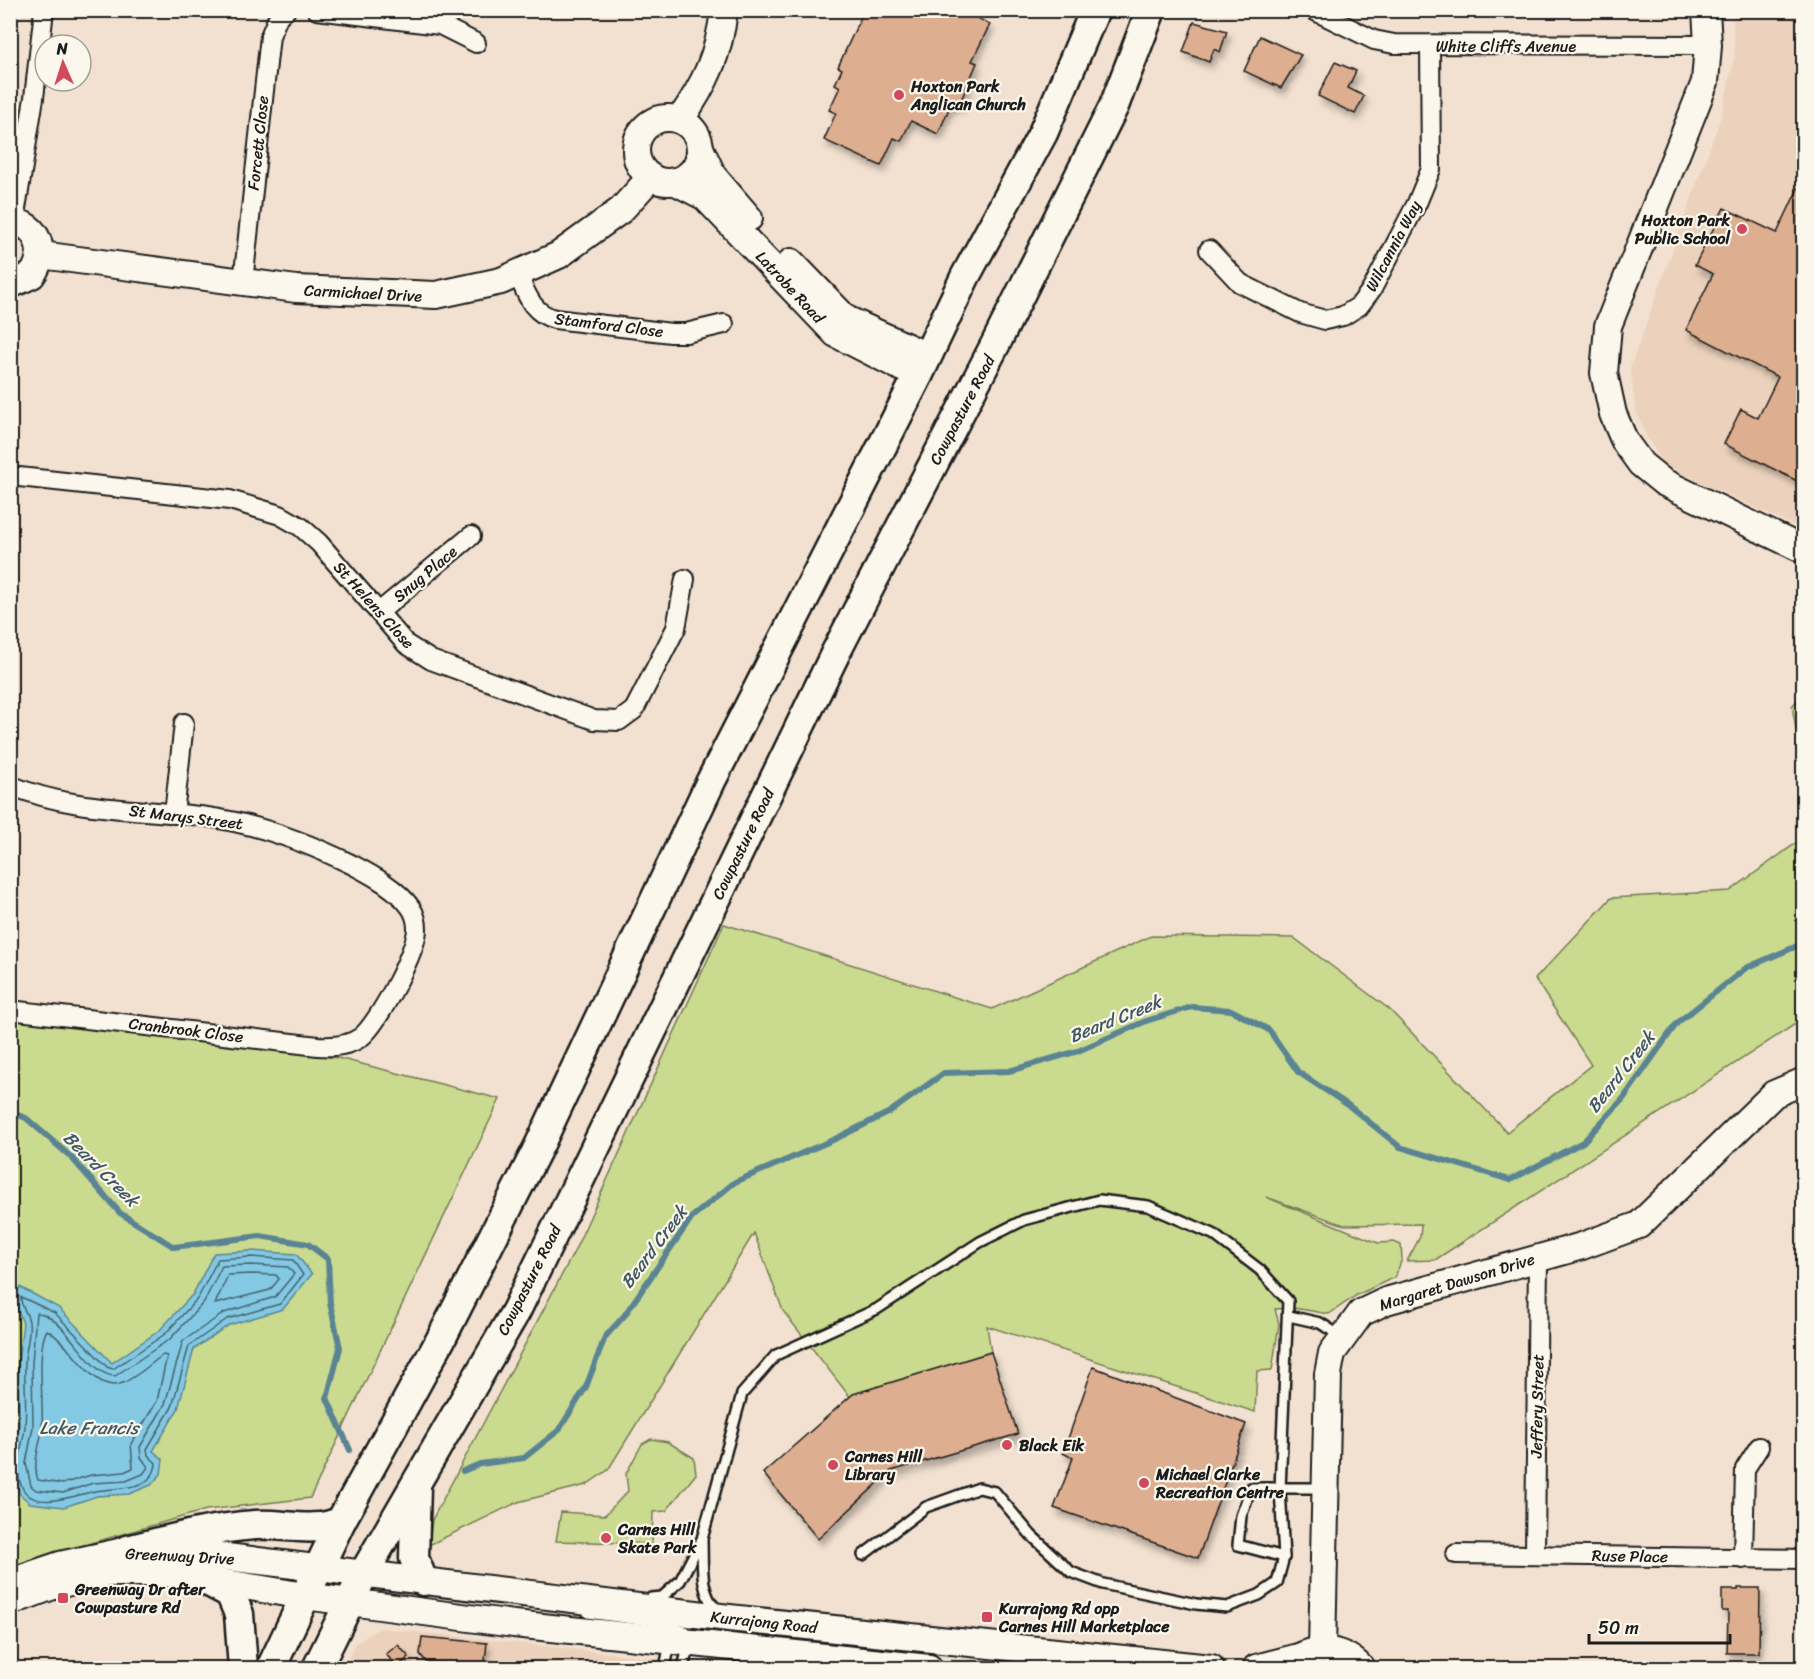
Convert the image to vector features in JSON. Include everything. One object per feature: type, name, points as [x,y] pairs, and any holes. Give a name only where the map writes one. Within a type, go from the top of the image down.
[{"type":"main road","points":[[271,1668],[341,1521],[442,1337],[539,1146],[711,781],[923,366],[965,277],[1043,133],[1095,10]]},
{"type":"main road","name":"Cowpasture Road","points":[[317,1668],[364,1573],[516,1311],[836,652],[996,343],[1114,106],[1151,10]]},
{"type":"main road","points":[[417,1481],[414,1558],[423,1581]]},
{"type":"main road","points":[[124,1551],[211,1530],[257,1525],[326,1528],[341,1521]]},
{"type":"main road","points":[[207,1581],[230,1593],[235,1604],[239,1614],[243,1668]]},
{"type":"street","points":[[10,285],[32,275],[41,255],[38,240],[33,232],[12,221],[34,98],[44,10]]},
{"type":"street","name":"Forcett Close","points":[[243,282],[270,36],[279,15],[286,10]]},
{"type":"street","points":[[317,10],[440,25],[476,43]]},
{"type":"street","points":[[680,120],[702,88],[721,41],[724,10]]},
{"type":"street","name":"White Cliffs Avenue","points":[[1313,10],[1384,43],[1430,46],[1708,45]]},
{"type":"street","points":[[1706,10],[1708,45],[1705,82],[1608,326],[1604,373],[1613,414],[1625,442],[1641,464],[1663,482],[1803,550]]},
{"type":"street","name":"Wilcannia Way","points":[[1209,250],[1240,283],[1300,313],[1325,320],[1343,316],[1359,306],[1372,289],[1417,203],[1431,169],[1430,46]]},
{"type":"street","points":[[661,118],[680,120],[694,131],[700,148],[699,157],[690,173],[662,179],[638,163],[636,153],[639,135],[644,127],[661,118]]},
{"type":"street","name":"Latrobe Road","points":[[700,148],[713,176],[732,200],[837,312],[923,366]]},
{"type":"street","name":"Carmichael Drive","points":[[41,255],[296,290],[422,296],[452,293],[518,275],[559,255],[586,238],[662,179]]},
{"type":"street","name":"Latrobe Road","points":[[662,179],[705,197],[836,334],[923,366]]},
{"type":"street","name":"Stamford Close","points":[[518,275],[534,309],[545,317],[555,320],[671,333],[686,333],[724,324]]},
{"type":"street","name":"St Helens Close","points":[[10,476],[230,500],[255,505],[280,515],[301,527],[319,543],[406,644],[431,660],[594,720],[608,723],[627,716],[640,700],[676,628],[685,579]]},
{"type":"street","name":"Snug Place","points":[[379,612],[471,536]]},
{"type":"street","points":[[174,814],[184,723]]},
{"type":"street","name":"St Marys Street","points":[[10,785],[52,800],[76,804],[233,821],[306,843],[382,882],[411,908],[417,930],[415,942],[380,1014],[360,1039]]},
{"type":"street","name":"Cranbrook Close","points":[[10,1010],[318,1046],[346,1044],[360,1039]]},
{"type":"street","name":"Margaret Dawson Drive","points":[[1304,1658],[1325,1488],[1328,1374],[1332,1353],[1361,1313],[1386,1301],[1538,1258],[1639,1225],[1774,1094],[1803,1081]]},
{"type":"street","name":"Jeffery Street","points":[[1535,1554],[1538,1258]]},
{"type":"street","points":[[1743,1559],[1745,1469],[1759,1447]]},
{"type":"street","name":"Greenway Drive","points":[[10,1582],[60,1564],[124,1551],[210,1555],[318,1568]]},
{"type":"street","name":"Ruse Place","points":[[1456,1554],[1803,1559]]},
{"type":"street","name":"Kurrajong Road","points":[[318,1568],[729,1618],[1211,1668]]},
{"type":"street","name":"Greenway Drive","points":[[10,1602],[53,1586],[107,1573],[165,1573],[305,1596]]},
{"type":"street","name":"Kurrajong Road","points":[[305,1596],[677,1641],[929,1668]]},
{"type":"street","points":[[1256,1668],[1304,1658],[1347,1656],[1362,1668]]},
{"type":"lane","points":[[586,1601],[662,1597],[680,1581],[702,1539],[742,1394],[776,1354],[877,1309],[981,1242],[1024,1220],[1099,1200],[1148,1206],[1213,1234],[1260,1270],[1288,1301],[1280,1489],[1284,1557],[1277,1583],[1259,1595],[1227,1607],[1196,1605],[1114,1586],[1071,1572],[1031,1535],[995,1492],[979,1488],[926,1507],[863,1555]]},
{"type":"lane","points":[[1289,1316],[1320,1323],[1342,1337]]},
{"type":"lane","points":[[1284,1557],[1238,1545],[1241,1516],[1251,1488],[1325,1488]]},
{"type":"lane","points":[[702,1539],[704,1583],[711,1605],[729,1618]]},
{"type":"lane","points":[[502,1591],[606,1617],[674,1626],[685,1631],[668,1653],[665,1668]]},
{"type":"lane","points":[[677,1641],[683,1668]]},
{"type":"shaded area","name":"Hoxton Park Public School","points":[[1732,11],[1803,11],[1803,530],[1664,465],[1646,436],[1636,411],[1630,368],[1722,114],[1735,53]]},
{"type":"shaded area","points":[[379,1628],[744,1668],[344,1668],[355,1644]]},
{"type":"green space","points":[[1803,695],[1803,769],[1792,706]]},
{"type":"green space","points":[[1803,838],[1803,1019],[1435,1260],[1407,1261],[1420,1237],[1421,1224],[1344,1225],[1266,1197],[1378,1243],[1394,1242],[1401,1245],[1402,1259],[1395,1277],[1357,1295],[1329,1314],[1294,1308],[1275,1309],[1279,1324],[1272,1370],[1257,1371],[1255,1412],[987,1326],[991,1352],[850,1397],[783,1311],[754,1233],[608,1470],[586,1485],[518,1502],[429,1545],[432,1520],[575,1250],[724,924],[992,1009],[1151,936],[1294,938],[1389,1009],[1507,1132],[1591,1065],[1535,979],[1611,898],[1730,891]]},
{"type":"green space","points":[[10,1018],[338,1058],[500,1099],[310,1498],[206,1510],[11,1566]]},
{"type":"green space","points":[[651,1439],[668,1442],[694,1458],[696,1474],[666,1511],[653,1512],[652,1544],[556,1541],[561,1512],[605,1515],[628,1491],[626,1474],[642,1444]]},
{"type":"water","name":"Lake Francis","points":[[251,1251],[296,1254],[312,1274],[283,1309],[229,1325],[194,1349],[178,1409],[153,1451],[163,1459],[161,1474],[151,1485],[129,1494],[97,1496],[64,1507],[30,1503],[19,1493],[13,1459],[19,1426],[18,1362],[23,1323],[12,1296],[20,1287],[59,1308],[112,1363],[160,1330],[193,1294],[214,1253]]},
{"type":"building","name":"Hoxton Park Anglican Church","points":[[864,10],[960,10],[990,24],[972,61],[977,63],[958,107],[951,104],[938,134],[911,121],[901,141],[894,138],[881,166],[824,140],[836,113],[829,110],[840,87],[835,84],[842,69],[838,67]]},
{"type":"building","points":[[1194,22],[1227,31],[1220,52],[1214,49],[1209,62],[1183,52]]},
{"type":"building","points":[[1260,36],[1301,55],[1281,88],[1244,71]]},
{"type":"building","points":[[1335,62],[1356,71],[1348,88],[1364,96],[1355,114],[1318,96]]},
{"type":"building","points":[[1803,178],[1803,484],[1724,444],[1741,409],[1758,418],[1778,377],[1686,330],[1713,274],[1695,265],[1724,208],[1777,233]]},
{"type":"building","points":[[991,1352],[1018,1434],[891,1471],[818,1539],[763,1473],[853,1394]]},
{"type":"building","name":"Michael Clarke Recreation Centre","points":[[1093,1367],[1246,1424],[1198,1558],[1054,1508],[1073,1458],[1063,1453]]},
{"type":"building","points":[[1738,1588],[1760,1588],[1759,1653],[1727,1653],[1728,1611],[1722,1611],[1722,1590],[1738,1590]]},
{"type":"building","points":[[422,1637],[487,1643],[484,1668],[431,1668],[420,1654]]},
{"type":"building","points":[[398,1645],[409,1657],[397,1667],[386,1654]]},
{"type":"waterway","name":"Beard Creek","points":[[463,1471],[480,1464],[524,1458],[559,1430],[586,1387],[605,1337],[624,1316],[692,1217],[735,1182],[835,1139],[890,1112],[944,1073],[1009,1071],[1078,1051],[1146,1021],[1192,1007],[1231,1010],[1269,1030],[1298,1072],[1348,1105],[1400,1147],[1510,1180],[1583,1142],[1623,1099],[1677,1023],[1746,968],[1804,943]]},
{"type":"waterway","name":"Beard Creek","points":[[10,1112],[26,1118],[71,1157],[120,1213],[174,1247],[260,1236],[308,1244],[328,1259],[330,1303],[340,1348],[327,1398],[350,1450]]},
{"type":"place","name":"Hoxton Park Anglican Church","points":[[899,95]]},
{"type":"place","name":"Hoxton Park Public School","points":[[1742,229]]},
{"type":"place","name":"Black Eik","points":[[1007,1445]]},
{"type":"place","name":"Carnes Hill Library","points":[[833,1465]]},
{"type":"place","name":"Michael Clarke Recreation Centre","points":[[1144,1483]]},
{"type":"place","name":"Carnes Hill Skate Park","points":[[606,1538]]},
{"type":"place","name":"Greenway Dr after Cowpasture Rd","points":[[63,1598]]},
{"type":"place","name":"Kurrajong Rd opp Carnes Hill Marketplace","points":[[987,1617]]}]
